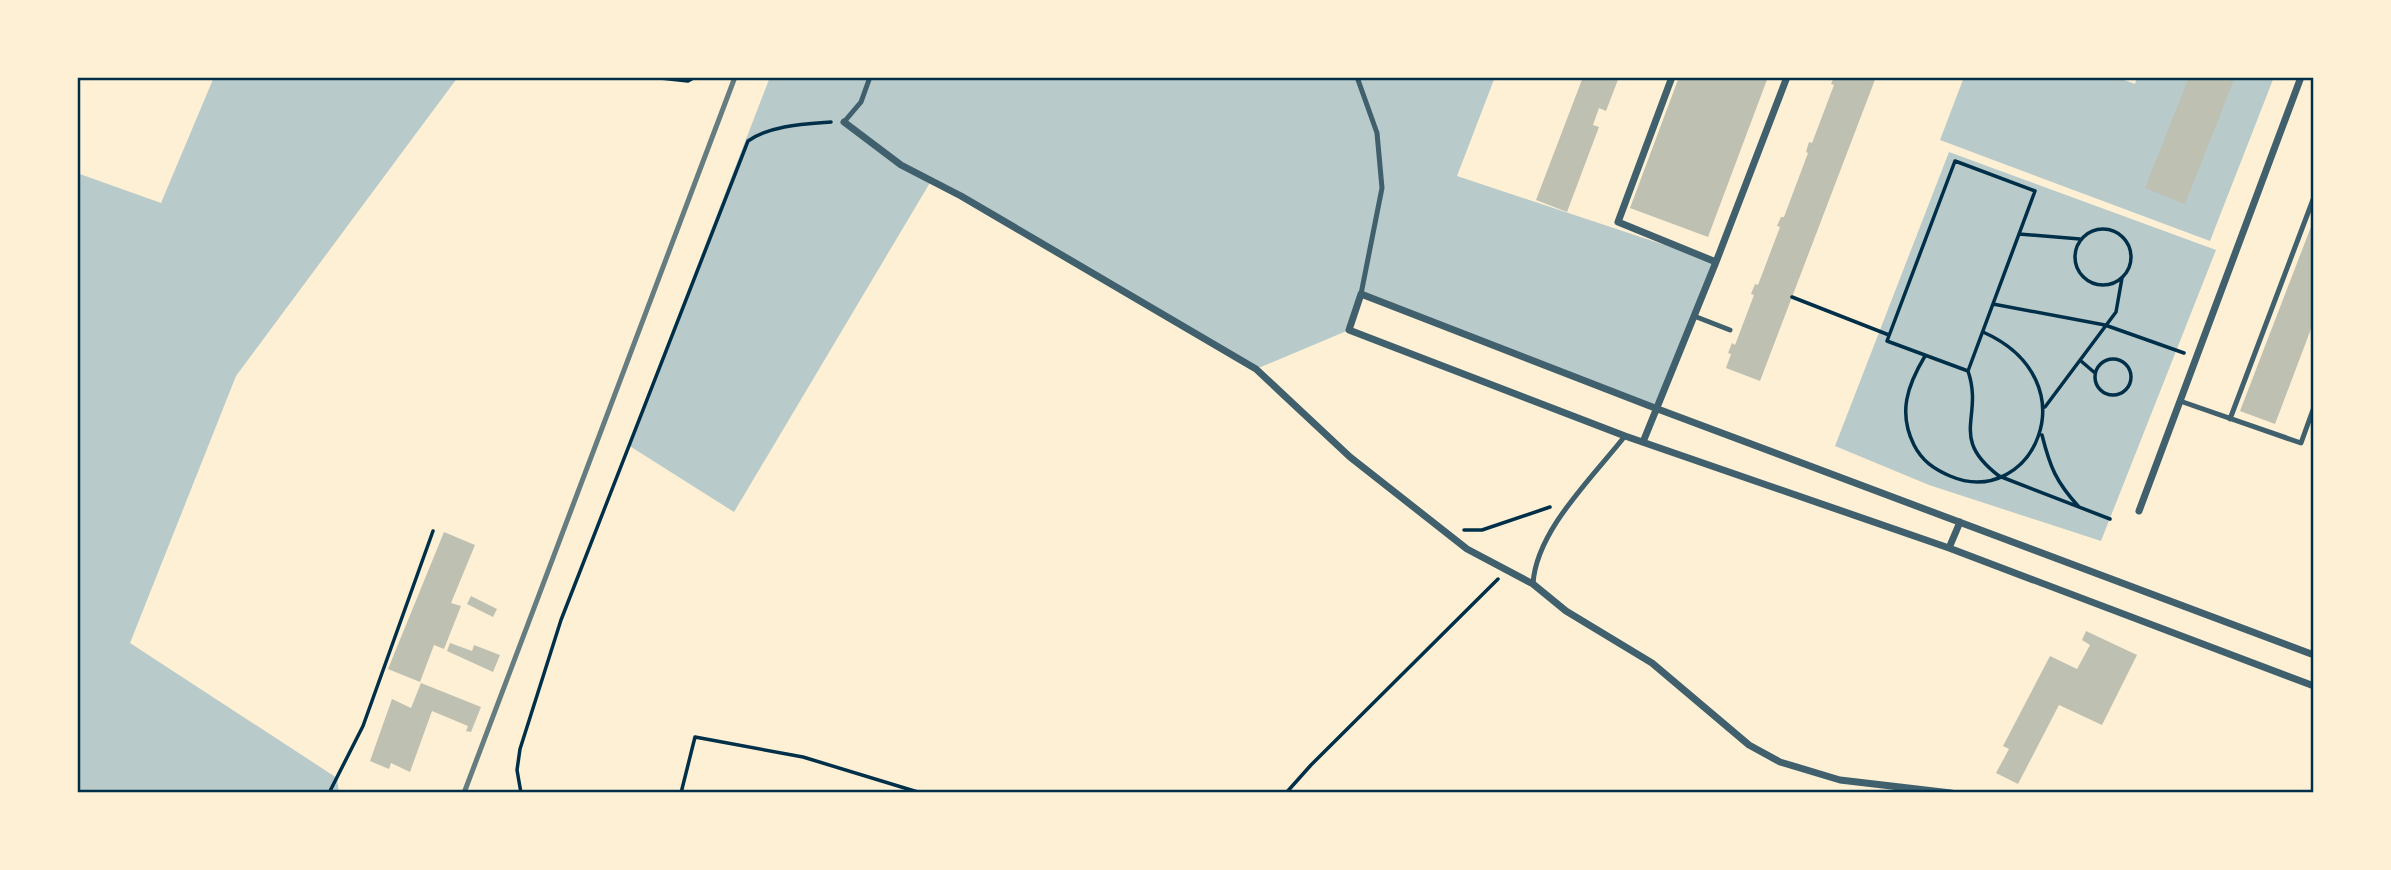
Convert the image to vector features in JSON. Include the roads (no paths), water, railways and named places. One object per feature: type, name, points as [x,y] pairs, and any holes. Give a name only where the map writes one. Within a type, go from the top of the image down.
[{"type":"street","points":[[1672,77],[1618,222],[1716,262]]},
{"type":"street","points":[[1643,442],[1787,77]]},
{"type":"street","points":[[2139,511],[2301,77]]},
{"type":"street","points":[[844,122],[901,165],[973,203],[1256,369],[1350,457],[1441,529],[1467,548],[1533,584],[1566,611],[1652,663],[1749,745],[1780,762],[1840,780],[1951,793]]},
{"type":"street","points":[[2314,655],[1655,408],[1361,294],[1349,330],[1625,436],[1945,547],[2314,685]]},
{"type":"street","points":[[1945,547],[1956,520]]},
{"type":"lane","points":[[844,122],[861,102],[870,77]]},
{"type":"lane","points":[[1357,77],[1377,133],[1382,188],[1361,294]]},
{"type":"lane","points":[[2230,419],[2314,197]]},
{"type":"lane","points":[[1694,316],[1730,330]]},
{"type":"lane","points":[[2180,401],[2301,443],[2314,407]]},
{"type":"lane","points":[[1533,584],[1534,565],[1542,543],[1625,436]]},
{"type":"railway","points":[[464,793],[735,77]]}]
